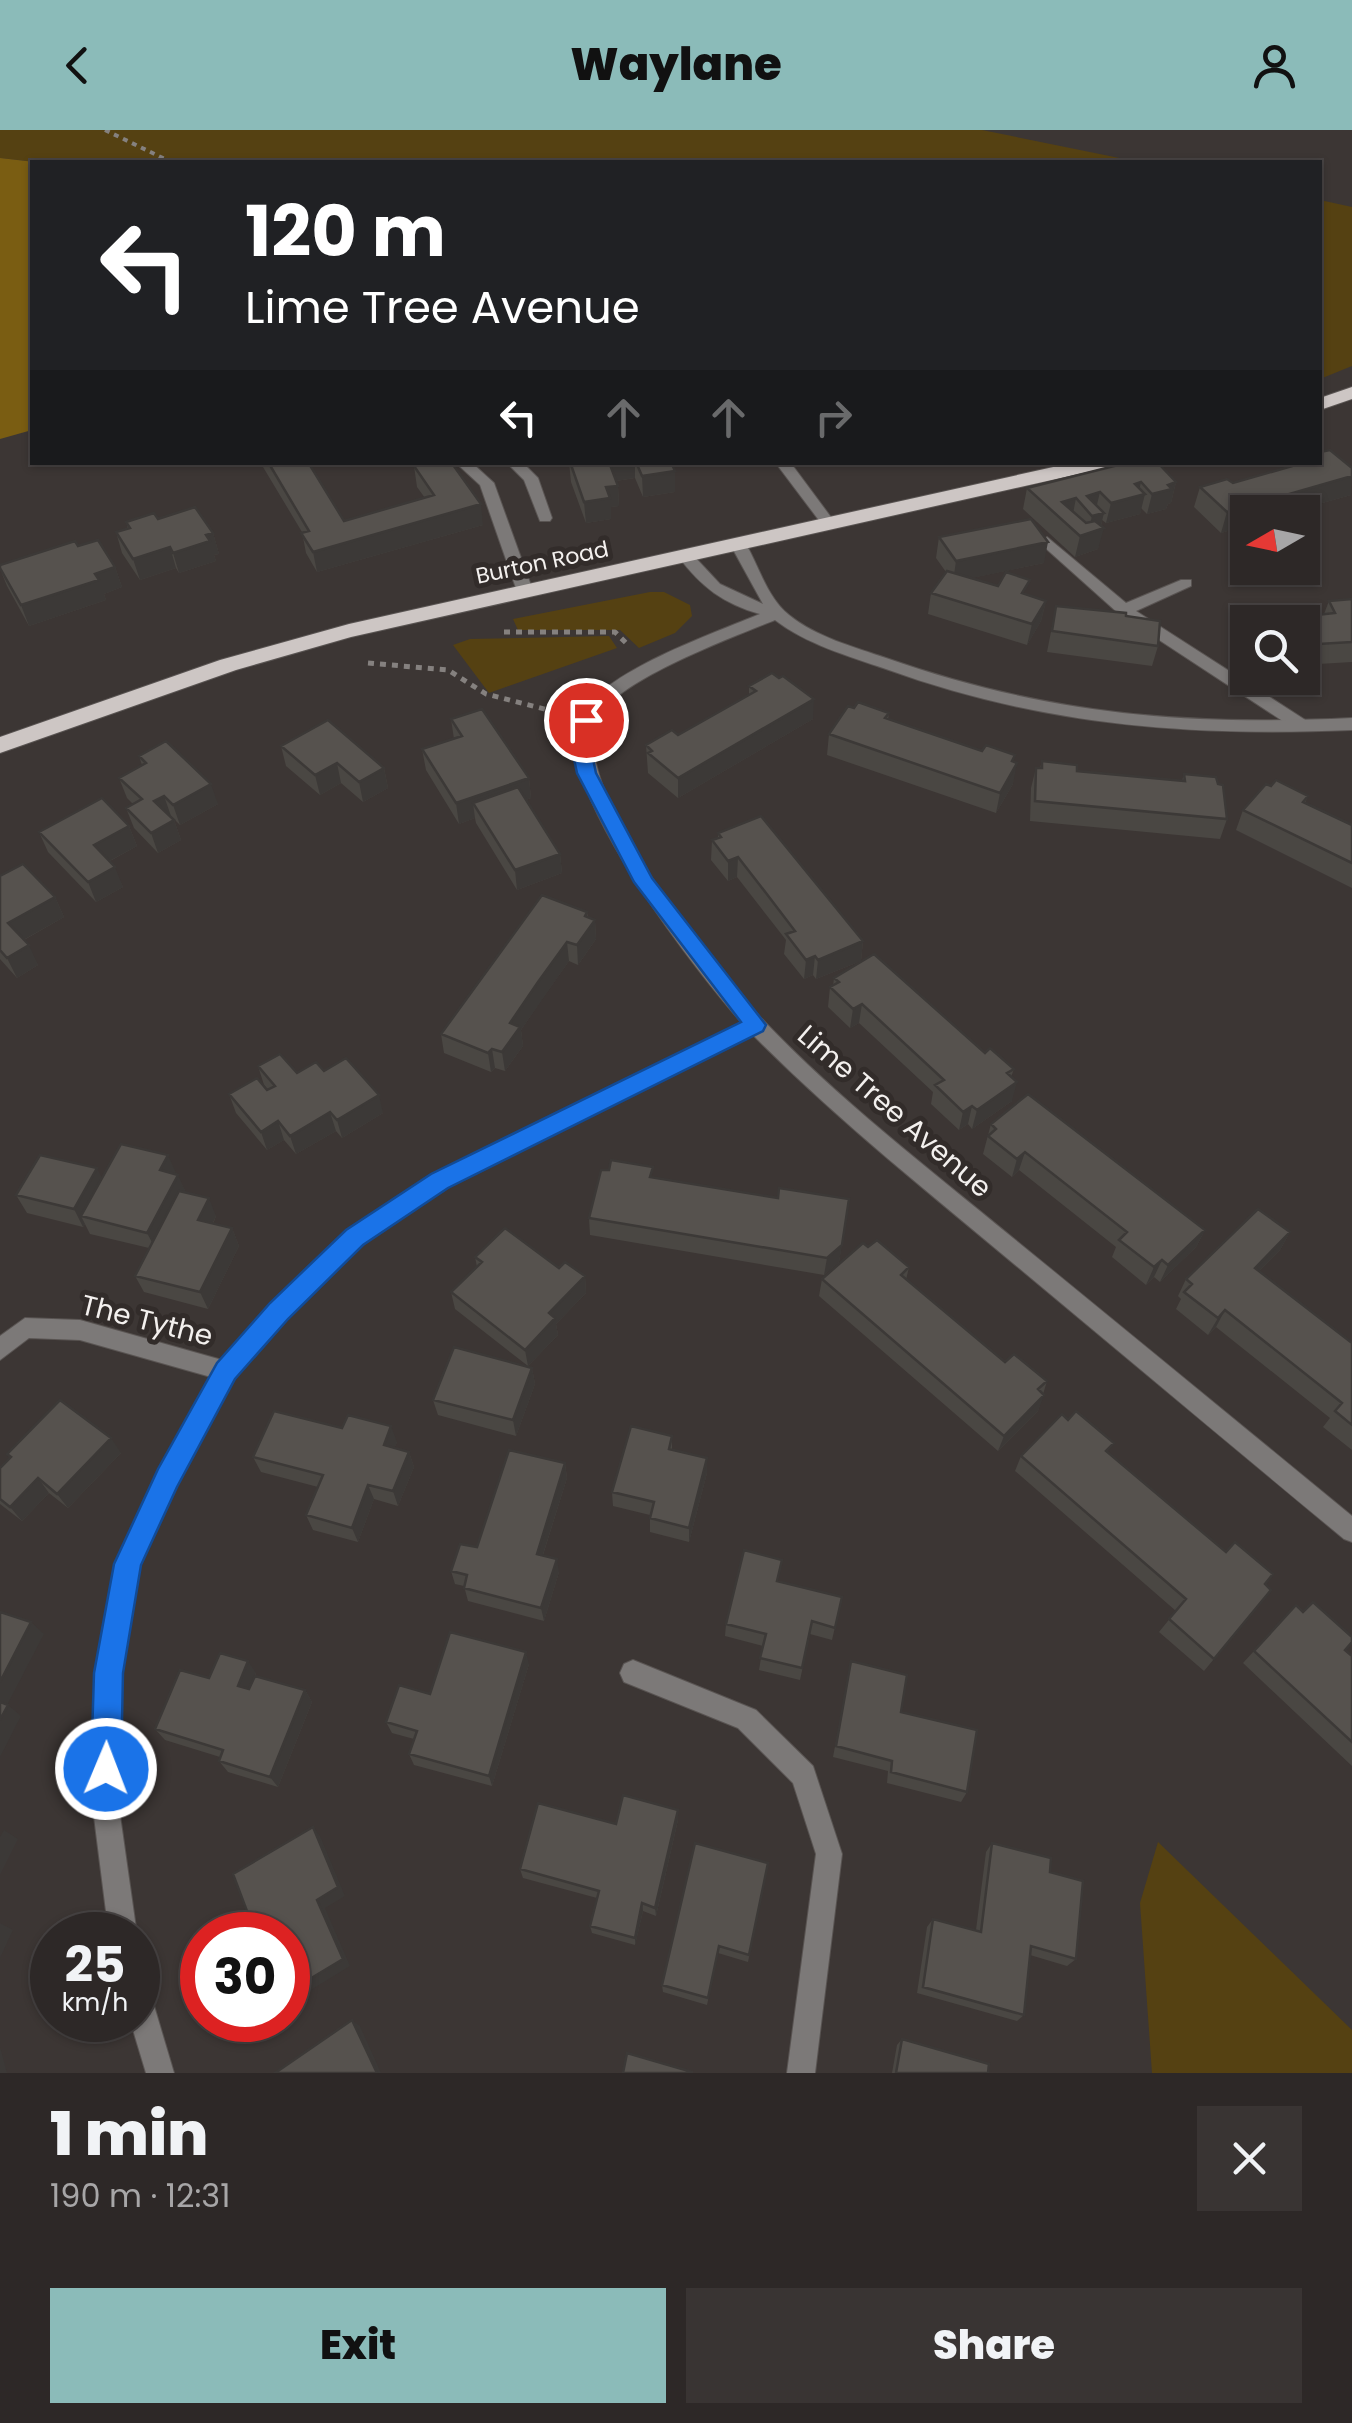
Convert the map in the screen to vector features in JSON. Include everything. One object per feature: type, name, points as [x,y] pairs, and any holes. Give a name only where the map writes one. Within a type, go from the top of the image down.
[{"type":"highway","points":[[1322,403],[1352,394]]},
{"type":"highway","name":"Burton Road","points":[[0,745],[228,665],[349,631],[1092,465]]},
{"type":"street","points":[[466,465],[487,483],[525,591]]},
{"type":"street","points":[[517,465],[531,478],[545,518]]},
{"type":"street","points":[[784,465],[829,524]]},
{"type":"street","points":[[1047,542],[1124,610],[1304,727]]},
{"type":"street","points":[[738,544],[776,613]]},
{"type":"street","points":[[686,556],[707,585],[740,604],[776,613],[824,640],[949,685],[1063,714],[1110,722],[1224,730],[1352,724]]},
{"type":"street","points":[[1124,610],[1186,583]]},
{"type":"street","points":[[586,720],[604,699],[653,667],[776,613]]},
{"type":"street","name":"Lime Tree Avenue","points":[[586,720],[580,745],[586,773],[644,882],[756,1025],[910,1165],[1352,1531]]},
{"type":"street","points":[[121,1912],[105,1801],[108,1673],[127,1564],[167,1478],[226,1371],[279,1311],[354,1237],[440,1181],[756,1025]]},
{"type":"street","name":"The Tythe","points":[[0,1350],[25,1328],[80,1330],[226,1371]]},
{"type":"street","points":[[633,1674],[747,1719],[804,1775],[829,1854],[801,2073]]},
{"type":"street","points":[[151,2042],[160,2073]]},
{"type":"path","points":[[105,130],[168,160]]},
{"type":"path","points":[[492,598],[505,634],[615,632],[653,667]]},
{"type":"path","points":[[366,663],[448,670],[486,694],[586,720]]},
{"type":"shaded area","points":[[0,130],[982,130],[1129,160],[30,161],[0,158]]},
{"type":"shaded area","points":[[0,158],[30,161],[30,431],[0,439]]},
{"type":"shaded area","points":[[1322,200],[1352,207],[1352,366],[1322,378]]},
{"type":"shaded area","points":[[664,592],[690,605],[692,616],[675,633],[639,648],[620,630],[518,630],[513,619]]},
{"type":"shaded area","points":[[609,636],[617,648],[489,693],[453,645],[470,639]]},
{"type":"shaded area","points":[[1158,1842],[1352,2030],[1352,2073],[1152,2073],[1140,1903]]},
{"type":"building","points":[[1330,450],[1352,468],[1352,476],[1286,495],[1230,495],[1227,512],[1200,487],[1227,479],[1233,483],[1296,465],[1322,465],[1322,452]]},
{"type":"building","points":[[270,465],[310,465],[344,521],[434,495],[414,466],[418,465],[453,465],[481,504],[313,552],[301,533],[309,531]]},
{"type":"building","points":[[571,465],[610,465],[618,486],[606,487],[610,498],[584,502]]},
{"type":"building","points":[[637,465],[672,465],[675,471],[642,476]]},
{"type":"building","points":[[1118,465],[1160,465],[1176,482],[1168,485],[1172,489],[1152,494],[1141,482],[1135,484],[1145,494],[1111,503],[1100,492],[1087,496],[1104,513],[1092,516],[1076,498],[1062,502],[1086,523],[1095,521],[1104,528],[1080,536],[1027,488]]},
{"type":"building","points":[[195,507],[213,533],[206,535],[210,541],[173,553],[170,547],[133,559],[116,532],[130,528],[126,522],[154,513],[158,519]]},
{"type":"building","points":[[1031,519],[1048,542],[956,561],[939,537]]},
{"type":"building","points":[[98,540],[115,567],[95,574],[99,580],[21,605],[0,568],[75,541],[78,546]]},
{"type":"building","points":[[947,571],[998,586],[1006,572],[1030,580],[1022,593],[1046,601],[1032,624],[931,593]]},
{"type":"building","points":[[1352,599],[1352,642],[1320,644],[1320,615],[1335,613],[1329,601]]},
{"type":"building","points":[[1056,606],[1126,613],[1160,621],[1158,646],[1052,631]]},
{"type":"building","points":[[772,673],[783,676],[814,699],[678,778],[648,753],[652,751],[646,745],[672,730],[678,735],[756,691],[749,686]]},
{"type":"building","points":[[858,702],[889,713],[885,718],[982,751],[986,745],[1015,755],[1012,761],[1017,763],[1000,793],[829,734],[848,706],[854,708]]},
{"type":"building","points":[[482,709],[529,778],[456,803],[422,749],[462,736],[451,719]]},
{"type":"building","points":[[328,720],[384,768],[359,782],[337,763],[315,775],[281,746]]},
{"type":"building","points":[[166,741],[211,784],[173,805],[164,796],[154,801],[174,820],[151,833],[126,808],[142,799],[119,778],[146,763],[139,756]]},
{"type":"building","points":[[1042,761],[1077,765],[1077,771],[1185,781],[1184,774],[1216,777],[1218,784],[1223,785],[1227,819],[1035,801],[1036,768],[1042,768]]},
{"type":"building","points":[[1276,780],[1308,796],[1303,802],[1352,825],[1352,863],[1243,810],[1266,784],[1271,786]]},
{"type":"building","points":[[518,787],[560,854],[515,870],[473,803]]},
{"type":"building","points":[[102,798],[129,826],[94,845],[115,867],[88,882],[39,832]]},
{"type":"building","points":[[761,816],[863,941],[818,960],[815,956],[806,960],[786,934],[795,931],[738,857],[728,861],[712,840],[721,837],[718,833]]},
{"type":"building","points":[[23,864],[55,897],[8,923],[29,945],[7,958],[0,950],[0,876]]},
{"type":"building","points":[[542,895],[587,912],[585,916],[595,920],[577,945],[567,942],[538,982],[510,1023],[520,1027],[502,1052],[492,1049],[488,1053],[441,1034]]},
{"type":"building","points":[[874,954],[985,1053],[990,1048],[1014,1069],[1007,1073],[1017,1082],[977,1110],[972,1106],[963,1112],[935,1085],[944,1080],[862,1004],[853,1009],[830,987],[839,982],[834,978]]},
{"type":"building","points":[[280,1054],[297,1073],[316,1062],[324,1071],[346,1058],[379,1095],[337,1120],[330,1112],[290,1136],[278,1121],[261,1132],[229,1094],[257,1078],[267,1090],[275,1086],[258,1066]]},
{"type":"building","points":[[1028,1094],[1205,1230],[1168,1265],[1162,1260],[1154,1267],[1119,1240],[1127,1232],[1025,1152],[1017,1159],[988,1136],[996,1129],[991,1124]]},
{"type":"building","points":[[121,1144],[168,1155],[160,1170],[178,1175],[147,1233],[81,1216]]},
{"type":"building","points":[[40,1155],[97,1168],[74,1209],[16,1195]]},
{"type":"building","points":[[611,1160],[653,1167],[650,1177],[778,1198],[779,1188],[849,1199],[842,1245],[827,1258],[589,1218],[601,1170],[609,1170]]},
{"type":"building","points":[[179,1191],[209,1198],[198,1220],[232,1228],[200,1292],[135,1276]]},
{"type":"building","points":[[1258,1209],[1290,1232],[1255,1268],[1352,1343],[1352,1425],[1335,1411],[1342,1403],[1225,1310],[1218,1318],[1184,1292],[1192,1284],[1186,1279]]},
{"type":"building","points":[[505,1228],[559,1268],[565,1262],[585,1276],[549,1313],[555,1318],[525,1350],[451,1292],[482,1262],[475,1257]]},
{"type":"building","points":[[877,1240],[909,1267],[901,1275],[1005,1362],[1014,1354],[1047,1381],[1038,1389],[1044,1395],[1004,1436],[822,1279],[863,1243],[868,1247]]},
{"type":"building","points":[[454,1347],[532,1368],[513,1420],[433,1400]]},
{"type":"building","points":[[60,1400],[111,1438],[57,1494],[38,1478],[10,1507],[0,1499],[0,1468],[11,1457],[7,1454]]},
{"type":"building","points":[[274,1411],[342,1428],[348,1415],[391,1426],[384,1445],[409,1452],[393,1491],[368,1485],[352,1528],[306,1515],[323,1475],[253,1457]]},
{"type":"building","points":[[1076,1411],[1114,1443],[1106,1451],[1226,1552],[1235,1542],[1273,1574],[1265,1584],[1271,1590],[1214,1659],[1169,1619],[1186,1599],[1021,1456],[1062,1414],[1068,1420]]},
{"type":"building","points":[[631,1426],[672,1436],[669,1449],[707,1458],[689,1528],[650,1518],[654,1502],[612,1492]]},
{"type":"building","points":[[509,1450],[565,1463],[537,1554],[557,1559],[541,1608],[464,1588],[467,1575],[451,1571],[460,1544],[477,1547]]},
{"type":"building","points":[[744,1550],[782,1560],[777,1581],[842,1597],[835,1628],[812,1621],[802,1668],[760,1658],[766,1634],[726,1624]]},
{"type":"building","points":[[1313,1602],[1352,1637],[1345,1650],[1352,1656],[1352,1742],[1254,1651],[1296,1605],[1303,1612]]},
{"type":"building","points":[[0,1612],[31,1622],[0,1682]]},
{"type":"building","points":[[450,1632],[526,1652],[489,1776],[409,1754],[417,1731],[386,1722],[399,1685],[430,1694]]},
{"type":"building","points":[[220,1653],[248,1661],[238,1686],[249,1689],[255,1676],[305,1690],[270,1777],[219,1761],[223,1750],[155,1729],[180,1670],[209,1678]]},
{"type":"building","points":[[851,1661],[907,1675],[901,1712],[977,1730],[967,1792],[891,1772],[892,1761],[836,1746]]},
{"type":"building","points":[[0,1702],[8,1705],[0,1720]]},
{"type":"building","points":[[623,1795],[678,1810],[655,1908],[642,1903],[635,1938],[590,1926],[599,1891],[520,1869],[538,1803],[616,1824]]},
{"type":"building","points":[[313,1827],[338,1887],[317,1900],[343,1959],[310,1979],[310,1912],[247,1912],[233,1874]]},
{"type":"building","points":[[695,1843],[768,1863],[749,1955],[719,1946],[708,1998],[662,1985]]},
{"type":"building","points":[[992,1843],[1051,1858],[1050,1872],[1083,1881],[1076,1959],[1031,1946],[1024,2015],[923,1987],[933,1919],[981,1932]]},
{"type":"building","points":[[352,2020],[377,2073],[275,2073]]},
{"type":"building","points":[[902,2039],[989,2064],[988,2073],[896,2073]]},
{"type":"building","points":[[627,2053],[692,2072],[692,2073],[623,2073]]},
{"type":"route","points":[[106,1769],[108,1673],[127,1564],[167,1478],[226,1371],[279,1311],[354,1237],[440,1181],[756,1025],[644,882],[586,773],[580,745],[586,720]]}]
